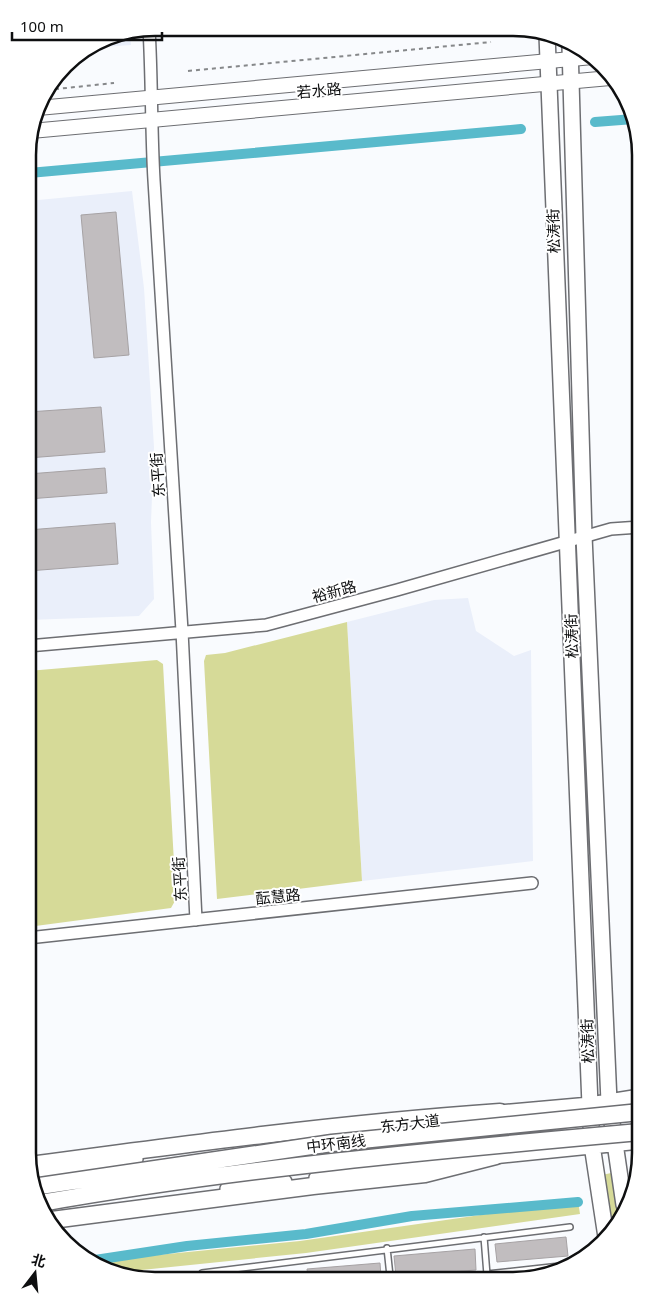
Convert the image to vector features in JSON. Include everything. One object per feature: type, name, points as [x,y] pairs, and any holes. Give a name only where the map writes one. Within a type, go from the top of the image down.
[{"type":"highway","points":[[37,1164],[279,1131],[500,1112]]},
{"type":"highway","name":"中环南线","points":[[41,1185],[332,1143],[631,1113]]},
{"type":"highway","name":"中环南线","points":[[48,1202],[91,1194],[336,1162],[631,1133]]},
{"type":"highway","points":[[56,1219],[313,1186],[425,1174],[496,1156]]},
{"type":"main road","name":"松涛街","points":[[547,42],[547,84],[590,1105],[592,1145],[605,1228]]},
{"type":"main road","name":"若水路","points":[[46,107],[547,61],[570,53]]},
{"type":"main road","name":"松涛街","points":[[570,53],[584,536],[610,1102],[618,1177],[622,1197]]},
{"type":"main road","name":"若水路","points":[[39,130],[151,122],[603,79]]},
{"type":"main road","name":"东方大道","points":[[38,1173],[235,1144],[500,1112],[590,1105],[631,1098]]},
{"type":"main road","points":[[53,1213],[255,1185],[631,1142]]},
{"type":"street","name":"东平街","points":[[149,36],[153,98],[151,122],[152,148],[182,631],[196,920]]},
{"type":"street","name":"裕新路","points":[[37,645],[266,625],[397,590],[584,536],[611,529],[632,528]]},
{"type":"street","name":"酝慧路","points":[[36,937],[532,883]]},
{"type":"lane","points":[[209,1272],[570,1226]]},
{"type":"lane","points":[[484,1237],[487,1272]]},
{"type":"lane","points":[[387,1248],[390,1272]]},
{"type":"lane","points":[[505,1272],[544,1268]]},
{"type":"path","points":[[188,71],[491,42]]},
{"type":"path","points":[[56,89],[114,83]]},
{"type":"shaded area","points":[[131,39],[131,45],[107,47]]},
{"type":"shaded area","points":[[132,191],[144,288],[154,447],[151,522],[154,599],[139,616],[37,620],[37,200]]},
{"type":"shaded area","points":[[468,598],[476,631],[514,656],[531,650],[533,861],[362,881],[347,622],[434,600]]},
{"type":"green space","points":[[347,622],[362,881],[217,899],[204,661],[206,655],[225,653]]},
{"type":"green space","points":[[157,660],[163,664],[176,899],[171,908],[36,926],[36,670]]},
{"type":"green space","points":[[611,1173],[617,1210],[609,1222],[602,1175]]},
{"type":"green space","points":[[578,1201],[580,1214],[306,1253],[137,1270],[105,1260],[300,1241]]},
{"type":"building","points":[[116,212],[129,355],[94,358],[81,215]]},
{"type":"building","points":[[101,407],[105,452],[37,457],[37,411]]},
{"type":"building","points":[[105,468],[107,493],[37,498],[37,473]]},
{"type":"building","points":[[115,523],[118,564],[37,570],[37,529]]},
{"type":"building","points":[[566,1237],[568,1256],[497,1262],[495,1244]]},
{"type":"building","points":[[475,1249],[476,1270],[396,1272],[394,1256]]},
{"type":"building","points":[[380,1263],[381,1272],[307,1272],[307,1269]]},
{"type":"waterway","points":[[595,122],[626,120]]},
{"type":"waterway","points":[[37,172],[521,129]]},
{"type":"waterway","points":[[103,1259],[187,1246],[306,1234],[412,1216],[578,1202]]}]
